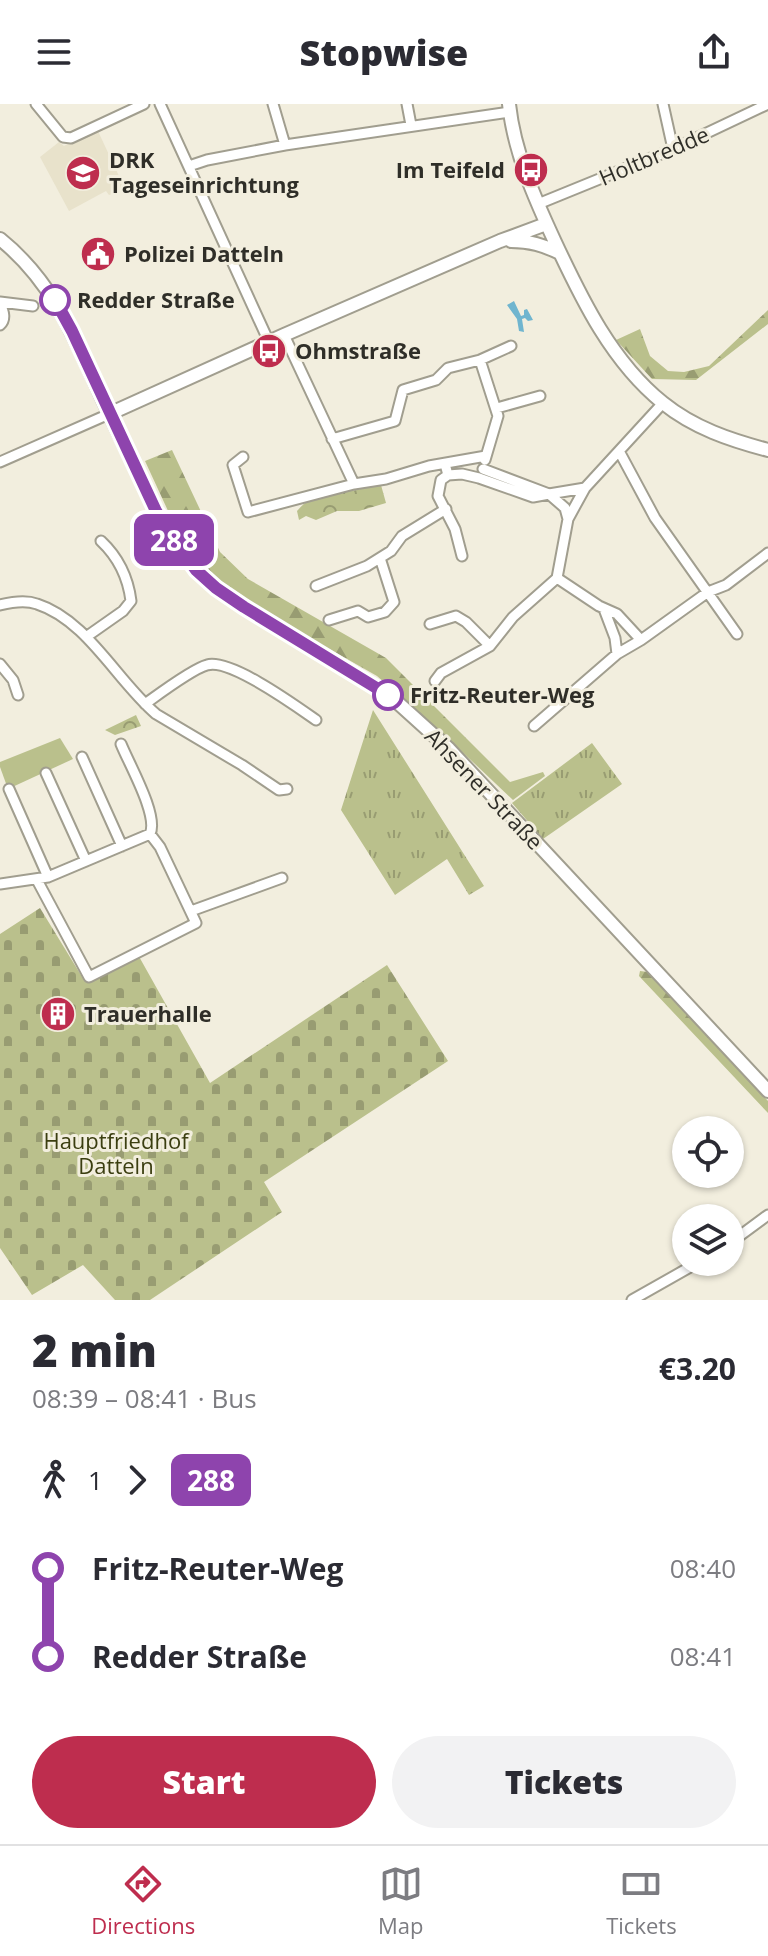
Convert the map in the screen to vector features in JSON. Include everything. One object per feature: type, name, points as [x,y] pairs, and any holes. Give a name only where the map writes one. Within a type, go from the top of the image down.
[{"type":"main road","points":[[509,108],[524,168],[560,253],[578,292],[628,369],[663,403],[701,428],[768,450]]},
{"type":"main road","points":[[109,414],[500,241],[542,213]]},
{"type":"main road","name":"Ahsener Straße","points":[[0,239],[53,297],[156,511],[196,570],[237,602],[378,688],[408,711],[449,749],[768,1091]]},
{"type":"main road","points":[[500,241],[529,241],[560,253]]},
{"type":"street","points":[[36,104],[63,137],[71,138],[144,104]]},
{"type":"street","points":[[160,104],[269,342]]},
{"type":"street","points":[[273,104],[285,145]]},
{"type":"street","points":[[407,104],[411,125]]},
{"type":"street","points":[[663,104],[673,149]]},
{"type":"street","name":"Holtbredde","points":[[542,213],[768,104]]},
{"type":"street","points":[[189,166],[285,145],[509,108]]},
{"type":"street","points":[[0,325],[4,314],[0,303],[33,306]]},
{"type":"street","points":[[284,335],[354,484]]},
{"type":"street","points":[[332,439],[395,421],[403,390],[436,380],[448,368],[480,360],[511,346]]},
{"type":"street","points":[[480,360],[498,416],[481,473]]},
{"type":"street","points":[[497,408],[540,396]]},
{"type":"street","points":[[435,681],[441,673],[490,646],[513,617],[557,578],[568,519],[585,488],[663,403]]},
{"type":"street","points":[[0,462],[109,414]]},
{"type":"street","points":[[619,451],[655,518],[737,634]]},
{"type":"street","points":[[243,457],[233,465],[248,512],[429,466],[486,456]]},
{"type":"street","points":[[445,464],[448,475]]},
{"type":"street","points":[[462,556],[455,529],[438,496],[441,480],[448,475],[481,473],[549,494],[565,508],[568,519]]},
{"type":"street","points":[[549,494],[585,488]]},
{"type":"street","points":[[316,586],[367,566],[391,551],[402,536],[446,509]]},
{"type":"street","points":[[86,637],[123,611],[131,601],[129,585],[114,553],[101,541]]},
{"type":"street","points":[[534,726],[617,654],[708,592],[726,585],[768,553]]},
{"type":"street","points":[[329,620],[358,611],[368,617],[385,612],[394,602],[380,558]]},
{"type":"street","points":[[557,578],[604,609],[617,614],[641,640]]},
{"type":"street","points":[[0,605],[26,601],[62,616],[86,637],[156,714],[279,790],[287,789]]},
{"type":"street","points":[[604,609],[615,638],[617,654]]},
{"type":"street","points":[[430,624],[456,616],[490,646]]},
{"type":"street","points":[[145,704],[206,665],[218,663],[236,670],[316,720]]},
{"type":"street","points":[[0,664],[13,680],[18,695]]},
{"type":"street","points":[[0,884],[48,877],[150,834],[153,828],[152,813],[121,744]]},
{"type":"street","points":[[82,757],[122,846]]},
{"type":"street","points":[[46,773],[86,861]]},
{"type":"street","points":[[9,789],[48,877]]},
{"type":"street","points":[[37,880],[89,977],[196,923],[160,847],[150,834]]},
{"type":"street","points":[[191,911],[282,878]]},
{"type":"street","points":[[744,1233],[768,1215]]},
{"type":"street","points":[[632,1300],[674,1276]]},
{"type":"shaded area","name":"DRK Tageseinrichtung","points":[[97,129],[125,189],[109,195],[106,191],[69,211],[40,157],[59,142],[64,146]]},
{"type":"green space","points":[[768,310],[768,324],[696,380],[652,379],[616,340],[640,329],[650,356],[668,371],[684,372],[709,366]]},
{"type":"green space","points":[[172,450],[220,552],[248,579],[386,658],[510,782],[543,772],[545,776],[513,800],[377,676],[250,604],[216,579],[196,557],[169,513],[145,461]]},
{"type":"green space","points":[[381,485],[386,503],[359,511],[337,511],[316,520],[306,516],[299,520],[297,511],[314,497]]},
{"type":"green space","points":[[373,710],[484,886],[469,895],[447,859],[395,895],[341,810]]},
{"type":"green space","points":[[136,715],[141,726],[115,735],[105,730]]},
{"type":"green space","points":[[60,738],[73,759],[8,789],[0,762]]},
{"type":"green space","points":[[592,743],[622,784],[543,839],[512,803]]},
{"type":"green space","name":"Hauptfriedhof Datteln","points":[[40,908],[84,980],[137,953],[210,1083],[387,965],[448,1061],[264,1182],[282,1212],[150,1300],[115,1300],[83,1265],[32,1295],[0,1248],[0,934]]},
{"type":"green space","points":[[640,971],[648,972],[768,1101],[768,1113],[639,976]]},
{"type":"water","points":[[514,301],[521,316],[527,309],[533,320],[522,319],[524,332],[519,331],[517,319],[507,305]]},
{"type":"bus line","name":"288","points":[[55,300],[156,511],[196,570],[244,607],[388,695]]},
{"type":"place","name":"Im Teifeld","points":[[531,170]]},
{"type":"place","name":"DRK Tageseinrichtung","points":[[83,173]]},
{"type":"place","name":"Polizei Datteln","points":[[98,254]]},
{"type":"place","name":"Redder Straße","points":[[55,300]]},
{"type":"place","name":"Ohmstraße","points":[[269,351]]},
{"type":"place","name":"Fritz-Reuter-Weg","points":[[388,695]]},
{"type":"place","name":"Trauerhalle","points":[[58,1014]]}]
